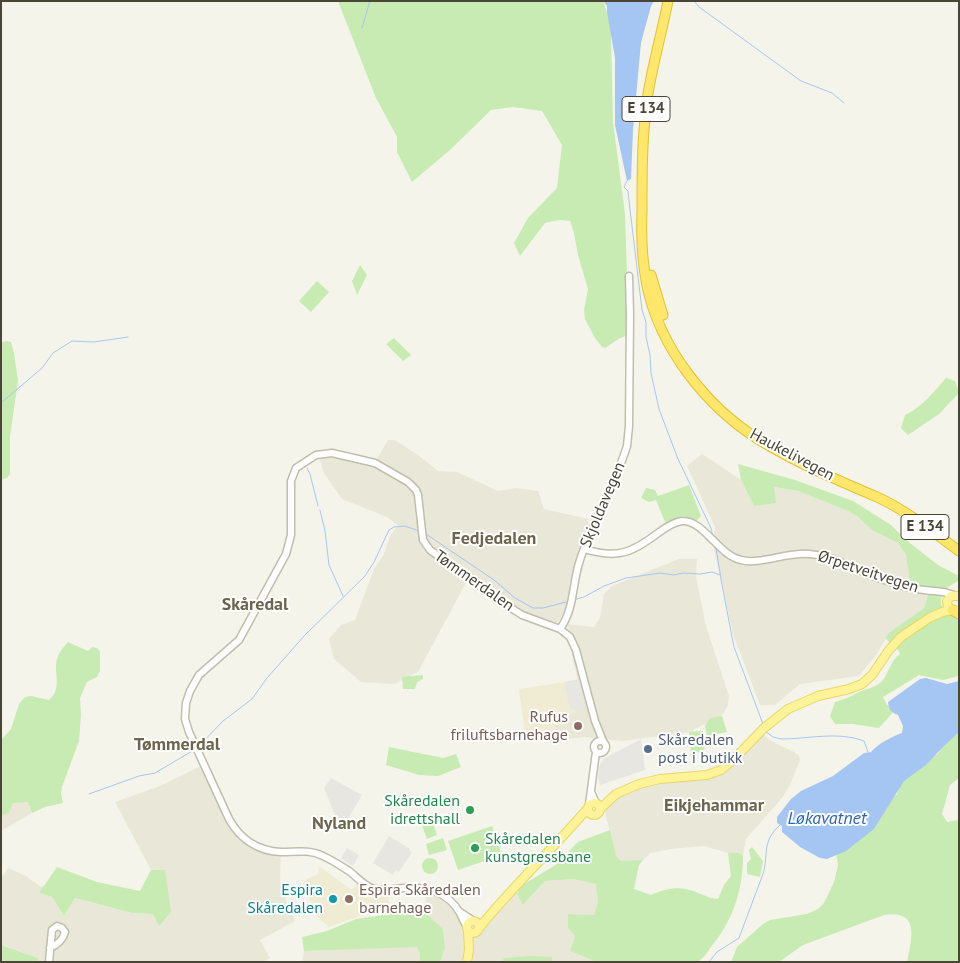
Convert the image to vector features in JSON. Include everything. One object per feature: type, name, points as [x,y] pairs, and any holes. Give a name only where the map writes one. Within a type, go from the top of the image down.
[{"type":"highway","name":"Haukelivegen","points":[[667,5],[652,70],[644,120],[641,159],[642,213],[648,264],[662,312],[680,355],[702,389],[716,406],[739,426],[779,451],[866,494],[959,557]]},
{"type":"highway","name":"Haukelivegen","points":[[866,494],[877,497],[898,509],[959,552]]},
{"type":"main road","points":[[467,962],[473,926],[491,913],[562,835],[593,807],[627,789],[650,781],[713,774],[720,770],[732,761],[764,728],[788,709],[813,698],[854,688],[866,681],[894,643],[940,610],[948,598],[957,595]]},
{"type":"main road","points":[[947,601],[947,606],[955,611]]},
{"type":"main road","points":[[929,618],[942,612],[955,611]]},
{"type":"street","name":"Skjoldavegen","points":[[560,629],[571,607],[576,573],[584,549],[627,444],[629,426],[629,276]]},
{"type":"street","name":"Tømmerdalen","points":[[473,926],[446,897],[432,890],[418,887],[385,890],[373,888],[320,854],[308,851],[281,852],[269,850],[247,841],[229,819],[189,732],[184,719],[187,698],[199,675],[239,640],[256,611],[288,547],[291,535],[291,481],[294,472],[302,463],[323,453],[337,453],[375,463],[408,482],[418,495],[423,540],[430,550],[522,615],[560,629]]},
{"type":"street","name":"Ørpetveitvegen","points":[[584,549],[610,554],[631,551],[672,524],[683,521],[697,527],[727,554],[739,560],[753,561],[791,554],[816,555],[845,563],[882,580],[911,588],[941,590],[957,595]]},
{"type":"street","name":"Ørpetveitvegen","points":[[935,590],[942,594],[947,601]]},
{"type":"street","points":[[560,629],[570,637],[576,650],[599,742],[606,747],[599,752],[595,767],[591,792],[593,807]]},
{"type":"street","points":[[599,742],[594,746],[599,752]]},
{"type":"street","points":[[48,962],[50,948]]},
{"type":"shaded area","points":[[388,440],[395,440],[438,471],[457,472],[498,491],[516,488],[538,491],[544,509],[588,519],[589,529],[566,609],[558,622],[535,620],[468,579],[418,672],[394,684],[361,682],[334,659],[329,639],[341,625],[355,620],[374,569],[384,554],[390,536],[399,526],[387,517],[342,499],[324,473],[319,457],[341,452],[363,459],[377,459]]},
{"type":"shaded area","points":[[702,454],[741,480],[754,506],[774,487],[798,491],[848,511],[857,516],[872,530],[898,543],[906,555],[910,582],[928,595],[924,608],[890,632],[876,655],[859,676],[800,684],[775,705],[760,705],[733,634],[713,545],[715,527],[687,466]]},
{"type":"shaded area","points":[[679,559],[697,559],[696,577],[706,626],[729,696],[728,705],[724,713],[715,720],[694,729],[692,732],[622,741],[584,737],[569,739],[563,730],[551,733],[541,702],[578,681],[568,624],[594,627],[600,618],[604,594],[612,586]]},
{"type":"shaded area","points":[[579,679],[588,707],[576,710],[570,708],[564,682]]},
{"type":"shaded area","points":[[564,682],[570,708],[576,710],[575,714],[568,714],[567,725],[559,727],[558,725],[554,726],[555,729],[525,735],[519,689]]},
{"type":"shaded area","points":[[762,731],[766,737],[775,743],[794,752],[799,756],[800,760],[790,785],[782,798],[746,839],[743,856],[739,853],[728,853],[704,846],[651,853],[643,860],[629,862],[621,862],[616,857],[605,812],[613,796],[636,785],[722,770]]},
{"type":"shaded area","points":[[641,739],[645,770],[600,785],[598,778],[600,764],[605,758]]},
{"type":"shaded area","points":[[203,765],[235,826],[261,848],[281,849],[280,881],[282,891],[295,921],[260,940],[270,958],[263,962],[38,962],[38,958],[1,945],[1,879],[8,868],[26,876],[41,887],[45,885],[39,893],[52,897],[64,916],[75,898],[132,913],[153,914],[159,925],[165,870],[151,870],[115,802],[160,786]]},
{"type":"shaded area","points":[[331,778],[362,795],[345,824],[338,822],[324,788]]},
{"type":"shaded area","points":[[28,802],[32,813],[1,831],[1,816],[9,813],[13,803]]},
{"type":"shaded area","points":[[389,836],[412,852],[399,872],[396,870],[393,875],[373,863]]},
{"type":"shaded area","points":[[347,848],[359,855],[353,866],[341,858]]},
{"type":"shaded area","name":"Espira Skåredalen barnehage","points":[[319,866],[352,890],[358,883],[372,893],[387,892],[390,905],[329,927],[316,916],[303,881],[318,874]]},
{"type":"shaded area","points":[[573,879],[597,884],[598,902],[594,915],[568,914],[568,928],[575,936],[570,951],[596,962],[553,962],[552,957],[504,958],[501,962],[440,962],[445,948],[443,929],[423,911],[427,889],[438,893],[477,929],[518,890],[517,894],[523,905],[545,881]]},
{"type":"shaded area","points":[[417,947],[420,954],[419,962],[302,962],[304,951]]},
{"type":"green space","points":[[338,1],[603,1],[610,21],[613,122],[625,214],[629,335],[620,338],[605,348],[602,347],[585,319],[584,310],[588,289],[570,221],[559,220],[545,223],[520,256],[514,243],[528,218],[557,188],[562,145],[542,111],[513,107],[491,110],[450,150],[412,182],[397,152],[397,137],[376,98]]},
{"type":"green space","points":[[360,265],[367,275],[357,295],[352,281]]},
{"type":"green space","points":[[317,281],[329,292],[311,312],[299,301]]},
{"type":"green space","points":[[394,338],[411,355],[403,361],[386,344]]},
{"type":"green space","points":[[1,342],[11,342],[18,381],[10,436],[10,474],[7,478],[1,480]]},
{"type":"green space","points":[[946,378],[955,381],[959,393],[939,414],[908,435],[901,428],[905,415],[932,394]]},
{"type":"green space","points":[[738,464],[795,480],[853,501],[891,525],[906,540],[938,565],[957,575],[959,580],[947,588],[942,595],[941,604],[945,611],[959,616],[959,676],[943,680],[919,675],[883,697],[887,705],[896,709],[879,728],[853,724],[835,724],[830,716],[835,702],[876,686],[885,678],[894,659],[900,654],[885,638],[890,632],[924,608],[928,595],[910,582],[906,555],[898,543],[872,530],[857,516],[848,511],[798,491],[774,487],[776,503],[754,506],[741,480]]},
{"type":"green space","points":[[689,485],[701,516],[695,522],[684,516],[665,522],[656,500],[649,502],[641,498],[646,488],[655,490],[658,496]]},
{"type":"green space","points":[[68,642],[88,651],[92,647],[97,648],[100,652],[100,671],[97,677],[87,682],[80,698],[79,741],[62,787],[63,803],[45,807],[32,813],[28,802],[13,803],[9,813],[1,816],[1,740],[11,729],[19,704],[25,697],[31,696],[49,700],[53,696],[57,685],[57,659]]},
{"type":"green space","points":[[423,675],[423,679],[417,682],[415,689],[403,689],[402,677]]},
{"type":"green space","points":[[722,716],[727,732],[707,736],[705,726],[710,718]]},
{"type":"green space","points":[[959,730],[959,778],[950,785],[942,814],[947,822],[959,820],[959,962],[907,962],[911,944],[911,928],[908,921],[896,914],[884,915],[803,945],[779,962],[731,962],[737,947],[763,924],[770,920],[807,914],[818,909],[824,903],[834,882],[838,865],[835,848],[842,845],[897,794],[902,779],[922,760],[938,754],[949,735]]},
{"type":"green space","points":[[703,731],[704,752],[691,753],[689,732]]},
{"type":"green space","points":[[389,747],[443,758],[456,754],[461,767],[438,776],[419,775],[386,765]]},
{"type":"green space","points":[[431,817],[437,835],[427,839],[420,820]]},
{"type":"green space","name":"Skåredalen kunstgressbane","points":[[492,826],[502,855],[458,870],[448,841]]},
{"type":"green space","points":[[610,830],[616,856],[621,861],[643,860],[639,865],[634,889],[651,895],[668,889],[680,888],[718,899],[724,885],[731,876],[728,853],[739,853],[743,856],[739,891],[732,913],[706,955],[699,961],[596,962],[570,951],[575,936],[568,928],[568,914],[594,915],[598,902],[596,884],[573,879],[545,881],[523,905],[517,894],[521,886],[557,864],[578,842]]},
{"type":"green space","points":[[443,838],[447,850],[429,855],[426,844]]},
{"type":"green space","points":[[752,847],[763,861],[760,877],[747,874],[747,863],[751,859],[749,850]]},
{"type":"green space","points":[[427,858],[433,858],[438,863],[436,872],[427,874],[422,869],[422,863]]},
{"type":"green space","points":[[57,867],[97,882],[140,891],[151,870],[165,870],[171,912],[159,926],[153,914],[132,913],[75,898],[64,916],[52,897],[39,893]]},
{"type":"green space","points":[[410,909],[423,911],[443,929],[445,948],[440,962],[419,962],[420,954],[417,947],[304,951],[302,937],[327,931],[356,919]]},
{"type":"green space","points":[[1,945],[38,958],[38,962],[1,962]]},
{"type":"green space","points":[[552,957],[553,962],[501,962],[504,958]]},
{"type":"water","points":[[603,1],[654,1],[641,43],[633,130],[631,179],[627,181],[615,125],[615,58],[607,6]]},
{"type":"water","name":"Løkavatnet","points":[[926,678],[947,684],[959,681],[959,732],[926,765],[904,781],[874,829],[846,851],[827,859],[820,858],[800,847],[782,832],[782,826],[777,823],[777,817],[791,799],[801,791],[833,776],[864,753],[871,752],[885,741],[902,733],[903,726],[898,715],[890,709],[888,702],[920,679]]},
{"type":"waterway","points":[[362,28],[370,1]]},
{"type":"waterway","points":[[694,1],[699,7],[801,81],[832,93],[844,103]]},
{"type":"waterway","points":[[627,181],[624,187],[628,191],[642,310],[646,322],[651,373],[659,409],[678,459],[711,528],[713,537]]},
{"type":"waterway","points":[[1,403],[42,368],[53,353],[72,341],[94,342],[128,337]]},
{"type":"waterway","points":[[307,468],[318,506]]},
{"type":"waterway","points":[[320,510],[325,531],[329,565],[343,596]]},
{"type":"waterway","points":[[199,746],[223,721],[252,699],[267,678],[305,635],[365,576],[374,562],[389,530],[394,527],[404,526],[420,531]]},
{"type":"waterway","points":[[426,534],[494,580],[515,598],[533,608],[543,608],[570,601]]},
{"type":"waterway","points":[[716,548],[734,647],[763,724]]},
{"type":"waterway","points":[[573,600],[626,578],[660,573],[674,575],[712,572],[720,575]]},
{"type":"waterway","points":[[765,731],[773,737],[781,739],[833,736],[854,738],[864,741],[868,752]]},
{"type":"waterway","points":[[89,794],[139,776],[155,773],[194,750]]},
{"type":"waterway","points":[[709,962],[717,952],[739,938],[763,874],[770,837],[780,825]]},
{"type":"place","name":"Rufus friluftsbarnehage","points":[[578,726]]},
{"type":"place","name":"Skåredalen post i butikk","points":[[648,749]]},
{"type":"place","name":"Skåredalen idrettshall","points":[[470,810]]},
{"type":"place","name":"Skåredalen kunstgressbane","points":[[475,848]]},
{"type":"place","name":"Espira Skåredalen","points":[[333,899]]},
{"type":"place","name":"Espira Skåredalen barnehage","points":[[349,899]]},
{"type":"district","name":"Fedjedalen","points":[[494,539]]},
{"type":"district","name":"Skåredal","points":[[255,605]]},
{"type":"district","name":"Tømmerdal","points":[[177,745]]},
{"type":"district","name":"Eikjehammar","points":[[714,806]]},
{"type":"district","name":"Nyland","points":[[339,824]]}]
